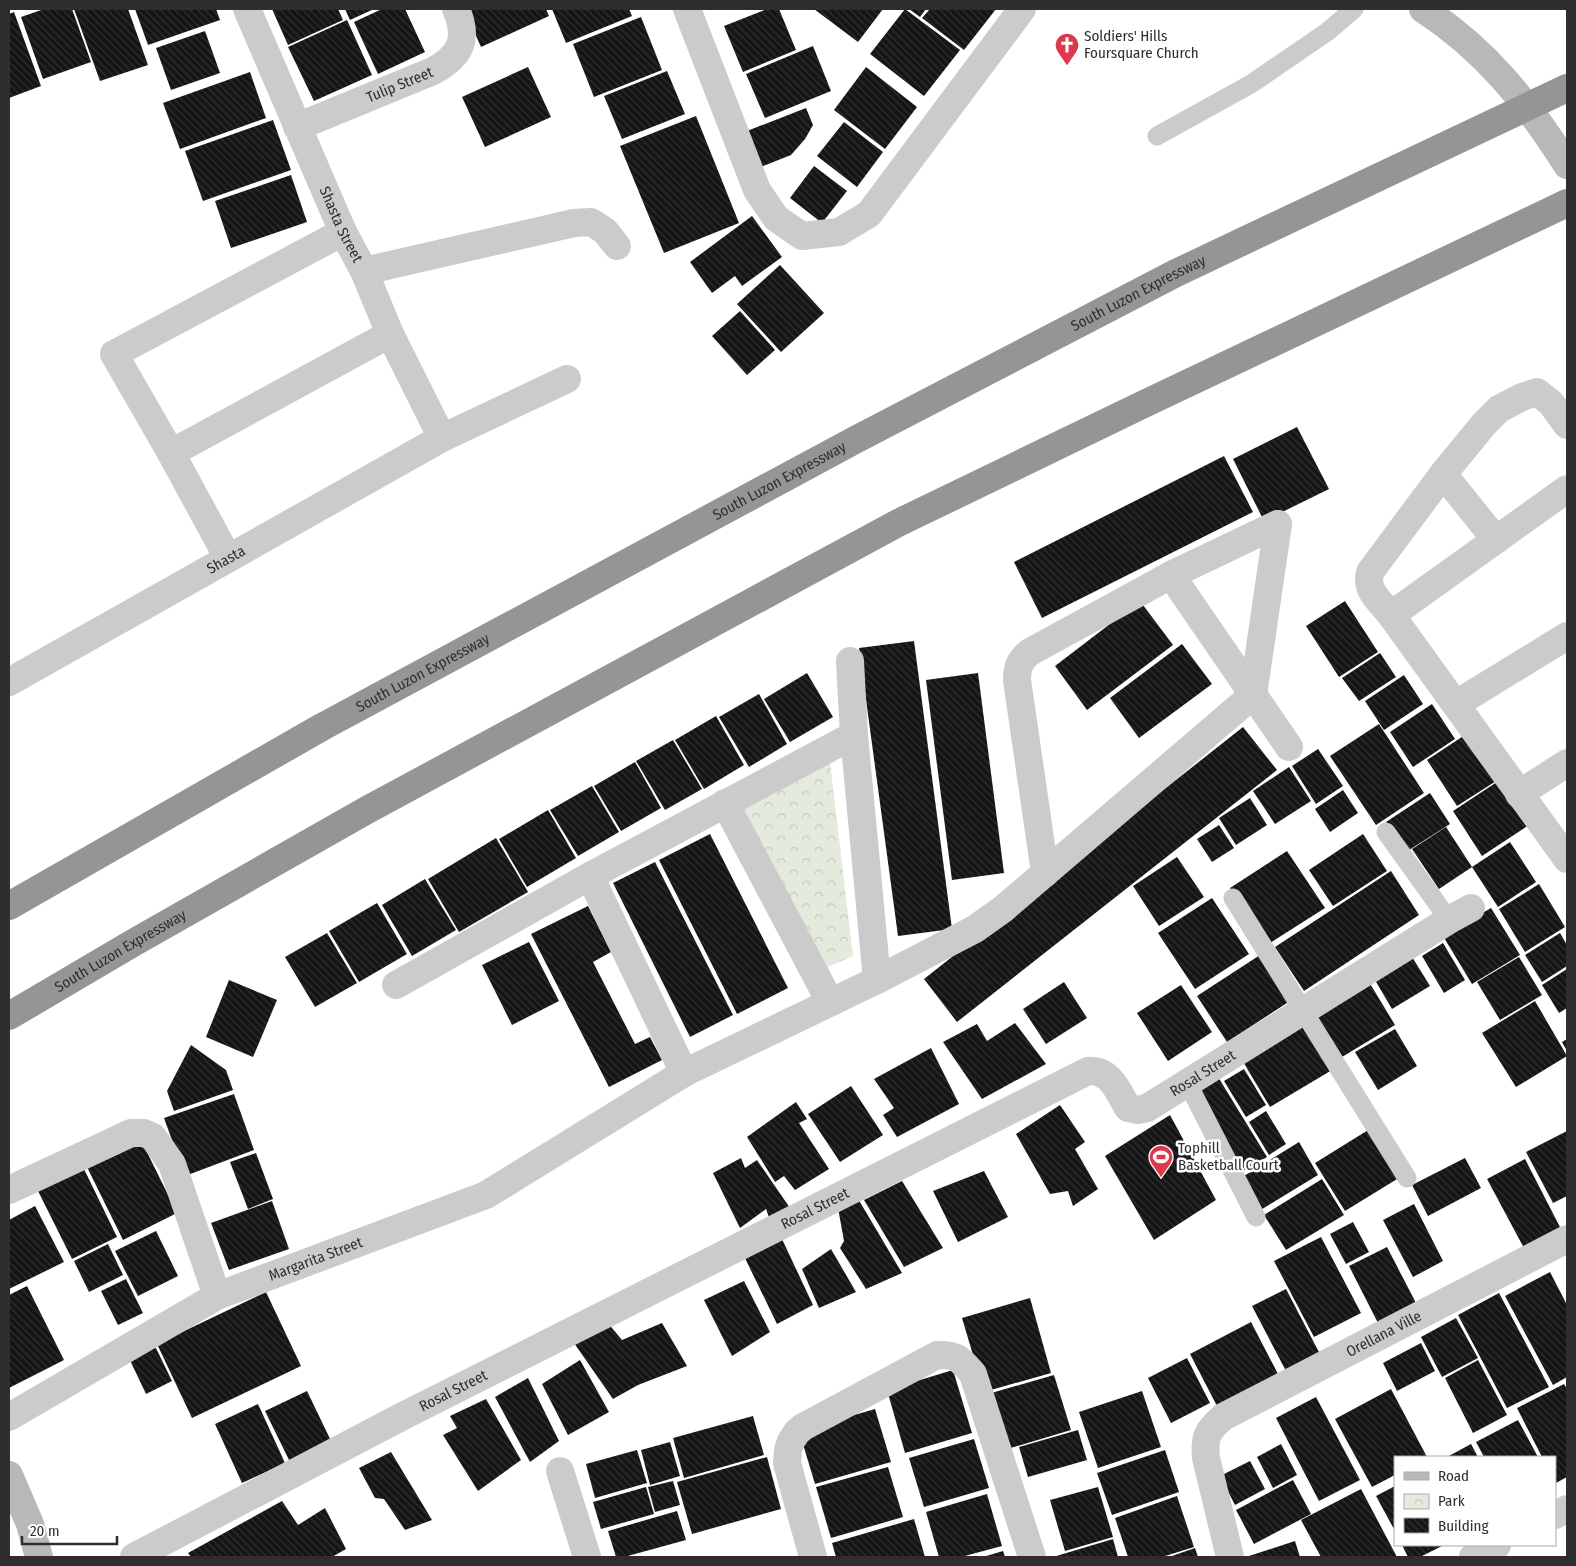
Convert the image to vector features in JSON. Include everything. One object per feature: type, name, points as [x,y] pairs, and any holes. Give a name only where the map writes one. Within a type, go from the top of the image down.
[{"type":"highway","name":"South Luzon Expressway","points":[[9,906],[322,727],[855,440],[1176,273],[1567,88]]},
{"type":"highway","name":"South Luzon Expressway","points":[[9,1016],[367,810],[898,523],[1162,395],[1567,203]]},
{"type":"street","name":"Shasta Street","points":[[247,9],[343,232],[364,271],[390,334],[442,438]]},
{"type":"street","name":"Tulip Street","points":[[297,127],[433,72],[448,63],[457,52],[462,37],[461,22],[456,9]]},
{"type":"street","points":[[688,9],[757,190],[776,218],[802,236],[839,232],[869,214],[1022,9]]},
{"type":"street","points":[[1423,9],[1448,25],[1493,65],[1528,108],[1567,165]]},
{"type":"street","points":[[364,271],[574,223],[591,222],[605,231],[617,246]]},
{"type":"street","points":[[228,558],[172,453],[114,354],[343,232]]},
{"type":"street","points":[[172,453],[390,334]]},
{"type":"street","name":"Shasta","points":[[9,682],[442,438],[567,379]]},
{"type":"street","points":[[1567,424],[1551,403],[1537,392],[1522,397],[1499,409],[1484,424],[1443,474],[1370,572],[1367,582],[1372,592],[1391,615],[1567,859]]},
{"type":"street","points":[[1443,474],[1496,540]]},
{"type":"street","points":[[1391,615],[1567,489]]},
{"type":"street","points":[[1045,873],[1016,680],[1017,669],[1021,659],[1030,652],[1171,575],[1278,524],[1253,695]]},
{"type":"street","points":[[1171,575],[1289,748]]},
{"type":"street","points":[[1456,704],[1567,636]]},
{"type":"street","points":[[850,661],[854,735],[877,980]]},
{"type":"street","name":"Margarita Street","points":[[9,1417],[217,1296],[486,1195],[684,1073],[877,980],[975,929],[1003,909],[1253,695]]},
{"type":"street","points":[[396,985],[590,876],[854,735]]},
{"type":"street","points":[[1519,794],[1567,763]]},
{"type":"street","points":[[725,803],[830,1002]]},
{"type":"street","points":[[590,876],[684,1073]]},
{"type":"street","name":"Rosal Street","points":[[134,1557],[403,1416],[1088,1071],[1097,1070],[1108,1076],[1128,1108],[1138,1110],[1148,1108],[1460,914]]},
{"type":"street","points":[[9,1190],[131,1133],[144,1133],[153,1137],[172,1164],[217,1296]]},
{"type":"street","name":"Orellana Ville","points":[[1230,1557],[1206,1458],[1206,1436],[1213,1426],[1223,1418],[1567,1239]]},
{"type":"street","points":[[813,1557],[787,1464],[788,1450],[796,1432],[937,1354],[950,1354],[962,1362],[973,1374],[1032,1557]]},
{"type":"street","points":[[560,1471],[587,1557]]},
{"type":"street","points":[[9,1475],[30,1524],[39,1557]]},
{"type":"street","points":[[1473,1557],[1495,1546]]},
{"type":"lane","points":[[1157,136],[1251,84],[1327,32],[1354,9]]},
{"type":"lane","points":[[1386,832],[1460,914]]},
{"type":"lane","points":[[1233,898],[1407,1178]]},
{"type":"lane","points":[[1188,1084],[1256,1217]]},
{"type":"green space","points":[[830,762],[853,956],[826,968],[743,808]]},
{"type":"building","points":[[44,9],[72,9],[91,62],[43,79],[21,17]]},
{"type":"building","points":[[74,9],[128,9],[148,65],[100,81]]},
{"type":"building","points":[[135,9],[216,9],[220,20],[148,45]]},
{"type":"building","points":[[272,9],[338,9],[343,20],[288,45]]},
{"type":"building","points":[[345,9],[374,9],[350,20]]},
{"type":"building","points":[[382,9],[405,9],[425,52],[378,74],[354,22]]},
{"type":"building","points":[[464,9],[546,9],[549,16],[481,47]]},
{"type":"building","points":[[552,9],[629,9],[632,16],[566,43]]},
{"type":"building","points":[[767,9],[779,9],[796,50],[743,72],[724,26]]},
{"type":"building","points":[[814,9],[883,9],[858,42]]},
{"type":"building","points":[[905,9],[960,50],[924,96],[870,54]]},
{"type":"building","points":[[909,9],[926,9],[920,17]]},
{"type":"building","points":[[930,9],[996,9],[964,50],[922,18]]},
{"type":"building","points":[[14,12],[41,86],[9,98],[9,14]]},
{"type":"building","points":[[641,17],[662,70],[594,97],[573,44]]},
{"type":"building","points":[[347,20],[372,75],[314,101],[288,47]]},
{"type":"building","points":[[205,31],[220,73],[171,90],[156,48]]},
{"type":"building","points":[[813,46],[831,91],[765,118],[746,74]]},
{"type":"building","points":[[528,67],[551,117],[485,147],[462,97]]},
{"type":"building","points":[[866,67],[917,107],[885,149],[834,110]]},
{"type":"building","points":[[667,71],[685,114],[622,139],[604,96]]},
{"type":"building","points":[[250,72],[266,118],[180,149],[163,103]]},
{"type":"building","points":[[806,108],[813,125],[805,139],[791,155],[761,167],[747,131]]},
{"type":"building","points":[[696,116],[739,223],[664,253],[620,146]]},
{"type":"building","points":[[273,120],[291,170],[203,201],[185,151]]},
{"type":"building","points":[[844,122],[883,152],[857,187],[817,156]]},
{"type":"building","points":[[814,166],[847,191],[822,223],[790,198]]},
{"type":"building","points":[[291,175],[307,222],[231,248],[215,201]]},
{"type":"building","points":[[752,216],[782,257],[742,286],[735,276],[712,293],[690,262]]},
{"type":"building","points":[[780,265],[824,313],[781,352],[737,304]]},
{"type":"building","points":[[740,311],[775,350],[747,375],[712,336]]},
{"type":"building","points":[[1297,427],[1329,489],[1264,521],[1233,459]]},
{"type":"building","points":[[1224,456],[1253,512],[1042,618],[1014,562]]},
{"type":"building","points":[[1140,601],[1173,645],[1087,710],[1055,666]]},
{"type":"building","points":[[1345,601],[1378,652],[1339,677],[1306,626]]},
{"type":"building","points":[[914,641],[952,929],[898,936],[859,648]]},
{"type":"building","points":[[1182,644],[1212,684],[1139,738],[1110,698]]},
{"type":"building","points":[[1380,653],[1396,677],[1359,701],[1342,678]]},
{"type":"building","points":[[807,673],[833,717],[790,742],[764,699]]},
{"type":"building","points":[[978,673],[1004,873],[952,880],[926,680]]},
{"type":"building","points":[[1404,675],[1423,704],[1384,730],[1365,701]]},
{"type":"building","points":[[759,694],[787,744],[749,767],[719,717]]},
{"type":"building","points":[[1432,704],[1455,739],[1413,767],[1390,732]]},
{"type":"building","points":[[716,716],[744,765],[704,789],[675,740]]},
{"type":"building","points":[[1379,724],[1424,793],[1376,825],[1330,756]]},
{"type":"building","points":[[1243,727],[1277,770],[957,1022],[924,979]]},
{"type":"building","points":[[1474,729],[1504,776],[1457,806],[1427,760]]},
{"type":"building","points":[[673,740],[702,789],[665,810],[636,761]]},
{"type":"building","points":[[1318,749],[1343,786],[1316,804],[1292,766]]},
{"type":"building","points":[[635,762],[661,808],[621,831],[594,786]]},
{"type":"building","points":[[1289,767],[1311,801],[1275,824],[1253,791]]},
{"type":"building","points":[[1500,780],[1529,825],[1482,856],[1453,811]]},
{"type":"building","points":[[592,786],[619,832],[578,856],[550,810]]},
{"type":"building","points":[[1343,790],[1358,813],[1330,832],[1315,809]]},
{"type":"building","points":[[1430,793],[1450,824],[1406,852],[1386,822]]},
{"type":"building","points":[[1250,798],[1267,825],[1236,845],[1219,818]]},
{"type":"building","points":[[548,810],[576,858],[527,887],[499,839]]},
{"type":"building","points":[[1219,825],[1234,848],[1212,862],[1197,839]]},
{"type":"building","points":[[1446,827],[1472,867],[1439,889],[1412,849]]},
{"type":"building","points":[[710,834],[788,988],[737,1014],[659,860]]},
{"type":"building","points":[[1363,834],[1387,871],[1333,906],[1309,870]]},
{"type":"building","points":[[496,838],[528,892],[459,932],[428,879]]},
{"type":"building","points":[[1510,842],[1536,882],[1498,907],[1472,867]]},
{"type":"building","points":[[1287,851],[1325,908],[1267,945],[1230,888]]},
{"type":"building","points":[[1177,857],[1204,897],[1159,926],[1133,886]]},
{"type":"building","points":[[655,862],[733,1015],[690,1037],[613,883]]},
{"type":"building","points":[[1391,871],[1419,915],[1304,991],[1275,947]]},
{"type":"building","points":[[425,879],[456,930],[412,956],[382,905]]},
{"type":"building","points":[[1539,884],[1565,927],[1525,952],[1499,909]]},
{"type":"building","points":[[1212,898],[1249,954],[1195,989],[1158,933]]},
{"type":"building","points":[[377,903],[407,954],[359,982],[329,931]]},
{"type":"building","points":[[588,906],[611,952],[593,962],[635,1044],[650,1037],[662,1060],[609,1087],[531,934]]},
{"type":"building","points":[[1491,908],[1520,955],[1472,984],[1443,936]]},
{"type":"building","points":[[327,933],[357,983],[315,1007],[285,957]]},
{"type":"building","points":[[1560,933],[1567,945],[1567,966],[1542,982],[1525,955]]},
{"type":"building","points":[[529,942],[559,1001],[512,1025],[482,965]]},
{"type":"building","points":[[1443,943],[1465,980],[1444,993],[1422,956]]},
{"type":"building","points":[[1409,952],[1430,986],[1392,1009],[1372,975]]},
{"type":"building","points":[[1260,955],[1290,1001],[1227,1042],[1197,996]]},
{"type":"building","points":[[1519,957],[1542,995],[1500,1020],[1477,982]]},
{"type":"building","points":[[1567,969],[1567,1008],[1559,1013],[1542,985]]},
{"type":"building","points":[[1366,977],[1395,1025],[1337,1060],[1308,1013]]},
{"type":"building","points":[[229,980],[277,1000],[253,1057],[206,1037]]},
{"type":"building","points":[[1064,982],[1087,1018],[1046,1044],[1023,1009]]},
{"type":"building","points":[[1181,985],[1212,1032],[1168,1061],[1137,1013]]},
{"type":"building","points":[[1535,1001],[1567,1056],[1516,1087],[1482,1033]]},
{"type":"building","points":[[1300,1018],[1332,1070],[1270,1107],[1239,1055]]},
{"type":"building","points":[[1015,1023],[1046,1064],[982,1099],[943,1042],[977,1024],[987,1041]]},
{"type":"building","points":[[1395,1029],[1417,1066],[1378,1090],[1355,1052]]},
{"type":"building","points":[[1567,1039],[1567,1051],[1562,1042]]},
{"type":"building","points":[[191,1045],[226,1070],[233,1090],[174,1111],[167,1091]]},
{"type":"building","points":[[931,1048],[959,1104],[897,1137],[883,1115],[894,1108],[874,1079]]},
{"type":"building","points":[[1244,1069],[1266,1105],[1246,1117],[1224,1081]]},
{"type":"building","points":[[1215,1072],[1267,1157],[1243,1171],[1191,1086]]},
{"type":"building","points":[[851,1086],[883,1135],[840,1162],[808,1114]]},
{"type":"building","points":[[234,1094],[254,1150],[185,1176],[164,1118]]},
{"type":"building","points":[[796,1102],[807,1119],[799,1123],[829,1169],[795,1190],[784,1176],[775,1182],[747,1137]]},
{"type":"building","points":[[1060,1105],[1085,1142],[1075,1149],[1098,1189],[1073,1206],[1068,1191],[1050,1194],[1016,1134]]},
{"type":"building","points":[[1266,1111],[1286,1144],[1269,1155],[1249,1122]]},
{"type":"building","name":"Tophill Basketball Court","points":[[1170,1115],[1216,1200],[1154,1240],[1105,1156]]},
{"type":"building","points":[[1373,1127],[1402,1176],[1345,1211],[1315,1163]]},
{"type":"building","points":[[1567,1131],[1567,1196],[1553,1203],[1526,1152]]},
{"type":"building","points":[[141,1140],[177,1213],[123,1240],[87,1167]]},
{"type":"building","points":[[1299,1142],[1318,1175],[1259,1211],[1239,1179]]},
{"type":"building","points":[[256,1153],[273,1199],[248,1209],[230,1162]]},
{"type":"building","points":[[741,1158],[745,1168],[757,1160],[790,1208],[770,1220],[766,1209],[740,1228],[713,1173]]},
{"type":"building","points":[[1465,1158],[1481,1188],[1428,1216],[1412,1185]]},
{"type":"building","points":[[1525,1159],[1562,1231],[1525,1250],[1487,1179]]},
{"type":"building","points":[[84,1169],[117,1237],[72,1259],[38,1191]]},
{"type":"building","points":[[984,1171],[1008,1217],[958,1242],[933,1191]]},
{"type":"building","points":[[1322,1179],[1344,1215],[1286,1250],[1264,1215]]},
{"type":"building","points":[[902,1181],[943,1248],[904,1267],[864,1200]]},
{"type":"building","points":[[857,1197],[902,1273],[866,1289],[840,1248],[844,1241],[838,1208]]},
{"type":"building","points":[[272,1201],[289,1249],[229,1270],[211,1223]]},
{"type":"building","points":[[1414,1204],[1443,1261],[1413,1277],[1383,1220]]},
{"type":"building","points":[[35,1206],[64,1262],[9,1289],[9,1220]]},
{"type":"building","points":[[1353,1222],[1369,1252],[1346,1264],[1330,1234]]},
{"type":"building","points":[[156,1231],[178,1276],[138,1296],[115,1251]]},
{"type":"building","points":[[781,1237],[813,1305],[777,1324],[744,1256]]},
{"type":"building","points":[[1321,1237],[1361,1313],[1314,1337],[1274,1261]]},
{"type":"building","points":[[108,1244],[123,1275],[89,1292],[74,1261]]},
{"type":"building","points":[[1387,1247],[1416,1303],[1378,1323],[1349,1266]]},
{"type":"building","points":[[831,1249],[856,1292],[819,1308],[802,1269]]},
{"type":"building","points":[[1550,1272],[1567,1305],[1567,1377],[1553,1385],[1505,1296]]},
{"type":"building","points":[[126,1279],[143,1313],[118,1325],[101,1291]]},
{"type":"building","points":[[744,1281],[770,1332],[732,1356],[704,1300]]},
{"type":"building","points":[[27,1286],[64,1360],[9,1388],[9,1295]]},
{"type":"building","points":[[1286,1289],[1321,1356],[1287,1373],[1252,1306]]},
{"type":"building","points":[[266,1292],[301,1366],[192,1418],[157,1344]]},
{"type":"building","points":[[1499,1293],[1549,1387],[1507,1408],[1458,1315]]},
{"type":"building","points":[[1030,1298],[1051,1373],[984,1392],[962,1318]]},
{"type":"building","points":[[1456,1318],[1478,1358],[1442,1377],[1421,1337]]},
{"type":"building","points":[[607,1322],[622,1340],[662,1323],[687,1366],[638,1385],[613,1399],[574,1343]]},
{"type":"building","points":[[1251,1322],[1278,1374],[1217,1406],[1190,1354]]},
{"type":"building","points":[[1421,1343],[1435,1371],[1397,1391],[1383,1363]]},
{"type":"building","points":[[154,1344],[172,1381],[146,1394],[128,1356]]},
{"type":"building","points":[[1187,1358],[1210,1403],[1171,1423],[1148,1378]]},
{"type":"building","points":[[580,1360],[609,1412],[568,1435],[542,1384]]},
{"type":"building","points":[[1478,1360],[1507,1415],[1473,1433],[1445,1378]]},
{"type":"building","points":[[953,1370],[972,1433],[905,1453],[887,1390]]},
{"type":"building","points":[[1054,1375],[1071,1430],[1004,1450],[988,1394]]},
{"type":"building","points":[[528,1378],[559,1441],[530,1462],[495,1397]]},
{"type":"building","points":[[1564,1384],[1567,1389],[1567,1477],[1556,1483],[1556,1456],[1541,1456],[1517,1408]]},
{"type":"building","points":[[1391,1389],[1426,1456],[1394,1456],[1394,1476],[1372,1487],[1335,1419]]},
{"type":"building","points":[[307,1391],[332,1443],[290,1462],[265,1411]]},
{"type":"building","points":[[1142,1391],[1161,1447],[1098,1468],[1079,1412]]},
{"type":"building","points":[[1316,1397],[1360,1480],[1319,1501],[1276,1418]]},
{"type":"building","points":[[486,1399],[521,1460],[478,1491],[443,1435],[457,1428],[450,1416]]},
{"type":"building","points":[[258,1404],[285,1463],[242,1483],[215,1424]]},
{"type":"building","points":[[875,1409],[891,1462],[815,1484],[799,1431]]},
{"type":"building","points":[[753,1416],[764,1455],[684,1478],[673,1438]]},
{"type":"building","points":[[1518,1420],[1537,1456],[1483,1456],[1476,1442]]},
{"type":"building","points":[[1078,1430],[1087,1460],[1028,1477],[1019,1447]]},
{"type":"building","points":[[974,1439],[989,1488],[924,1507],[909,1458]]},
{"type":"building","points":[[670,1442],[680,1476],[650,1485],[641,1450]]},
{"type":"building","points":[[1281,1444],[1297,1475],[1273,1488],[1257,1457]]},
{"type":"building","points":[[1471,1444],[1477,1456],[1449,1456]]},
{"type":"building","points":[[637,1450],[647,1483],[595,1498],[586,1464]]},
{"type":"building","points":[[1165,1450],[1179,1492],[1112,1515],[1097,1473]]},
{"type":"building","points":[[391,1452],[432,1520],[405,1530],[384,1499],[375,1498],[359,1468]]},
{"type":"building","points":[[767,1457],[781,1509],[692,1534],[677,1482]]},
{"type":"building","points":[[1250,1461],[1265,1489],[1235,1505],[1220,1476]]},
{"type":"building","points":[[888,1467],[903,1517],[831,1538],[816,1487]]},
{"type":"building","points":[[1293,1480],[1311,1514],[1254,1544],[1236,1510]]},
{"type":"building","points":[[673,1481],[680,1505],[655,1512],[648,1487]]},
{"type":"building","points":[[646,1487],[654,1514],[601,1529],[593,1502]]},
{"type":"building","points":[[1098,1487],[1113,1537],[1065,1551],[1050,1500]]},
{"type":"building","points":[[1394,1487],[1394,1529],[1376,1496]]},
{"type":"building","points":[[1361,1489],[1397,1557],[1321,1557],[1301,1520]]},
{"type":"building","points":[[987,1494],[1002,1546],[961,1557],[939,1557],[926,1512]]},
{"type":"building","points":[[1177,1496],[1194,1547],[1162,1557],[1128,1557],[1115,1518]]},
{"type":"building","points":[[282,1501],[298,1525],[325,1508],[346,1549],[332,1557],[191,1557],[188,1553]]},
{"type":"building","points":[[677,1511],[686,1540],[624,1557],[616,1557],[608,1531]]},
{"type":"building","points":[[914,1519],[925,1557],[836,1557],[832,1543]]},
{"type":"building","points":[[1113,1539],[1118,1557],[1053,1557]]},
{"type":"building","points":[[1295,1541],[1300,1557],[1246,1557]]},
{"type":"building","points":[[1402,1546],[1442,1546],[1420,1557],[1408,1557]]},
{"type":"building","points":[[1195,1548],[1198,1557],[1169,1557]]},
{"type":"building","points":[[1003,1551],[1005,1557],[983,1557]]},
{"type":"place","name":"Soldiers' Hills Foursquare Church","points":[[1067,66]]},
{"type":"place","name":"Tophill Basketball Court","points":[[1161,1178]]}]
